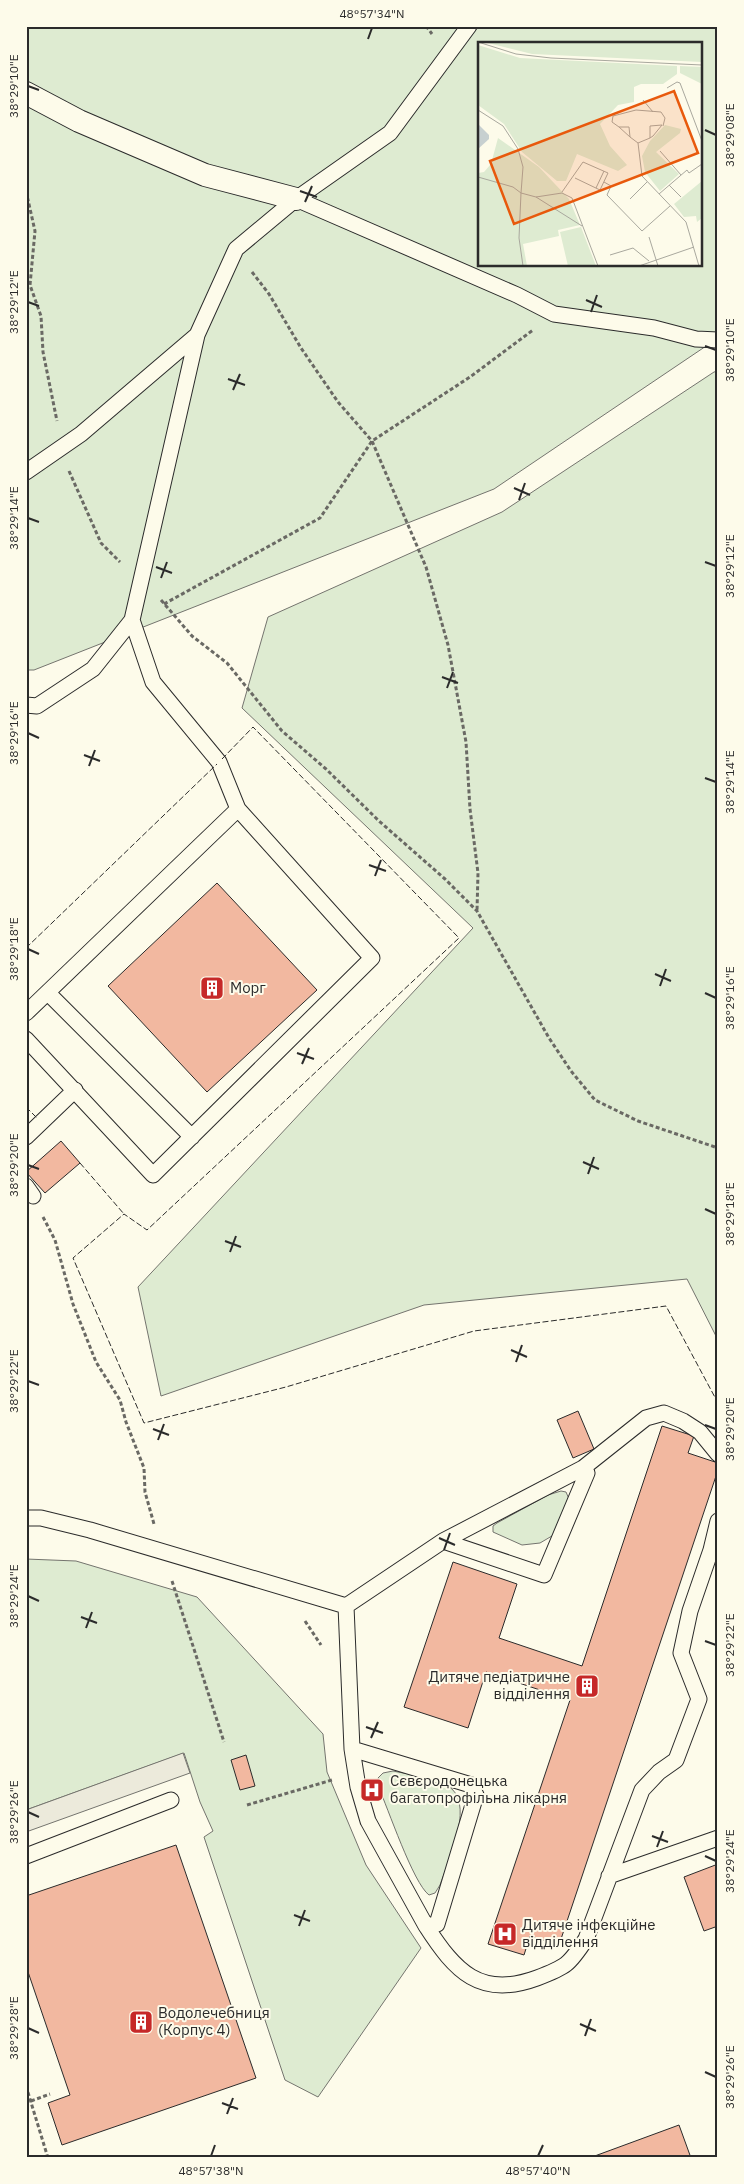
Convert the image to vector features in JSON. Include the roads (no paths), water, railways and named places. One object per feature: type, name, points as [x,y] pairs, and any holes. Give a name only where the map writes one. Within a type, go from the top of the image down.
[{"type":"street","points":[[26,93],[79,121],[205,175],[296,199]]},
{"type":"lane","points":[[26,705],[37,706],[93,669],[132,620],[142,583],[197,335],[236,249],[296,199],[390,133],[470,26]]},
{"type":"lane","points":[[296,199],[517,295],[554,314],[654,328],[696,339],[718,340]]},
{"type":"lane","points":[[26,472],[81,434],[197,335]]},
{"type":"lane","points":[[26,1039],[153,1175],[372,958],[238,810],[219,762],[153,682],[132,620]]},
{"type":"lane","points":[[26,1013],[238,810]]},
{"type":"lane","points":[[48,992],[192,1137]]},
{"type":"lane","points":[[26,1137],[75,1090]]},
{"type":"lane","points":[[346,1606],[443,1541],[583,1468],[646,1418],[664,1413],[683,1421],[700,1432],[718,1454]]},
{"type":"lane","points":[[443,1541],[544,1574],[587,1473],[583,1468]]},
{"type":"lane","points":[[26,1518],[41,1518],[90,1530],[346,1606]]},
{"type":"lane","points":[[346,1606],[352,1749],[358,1787],[368,1821],[426,1926],[445,1956],[462,1971],[494,1986],[511,1986],[556,1971],[572,1961],[586,1939],[642,1790],[659,1772],[676,1760],[699,1699],[682,1653],[690,1611],[711,1550],[718,1520]]},
{"type":"lane","points":[[352,1749],[471,1785],[476,1795],[436,1924],[426,1926]]},
{"type":"lane","points":[[26,1856],[171,1800]]},
{"type":"lane","points":[[609,1876],[718,1838]]},
{"type":"place","name":"Морг","points":[[212,988]]},
{"type":"place","name":"Дитяче педіатричне відділення","points":[[587,1686]]},
{"type":"place","name":"Сєвєродонецька багатопрофiльна лiкарня","points":[[372,1790]]},
{"type":"place","name":"Дитяче інфекційне відділення","points":[[505,1934]]},
{"type":"place","name":"Водолечебниця (Корпус 4)","points":[[141,2022]]}]
